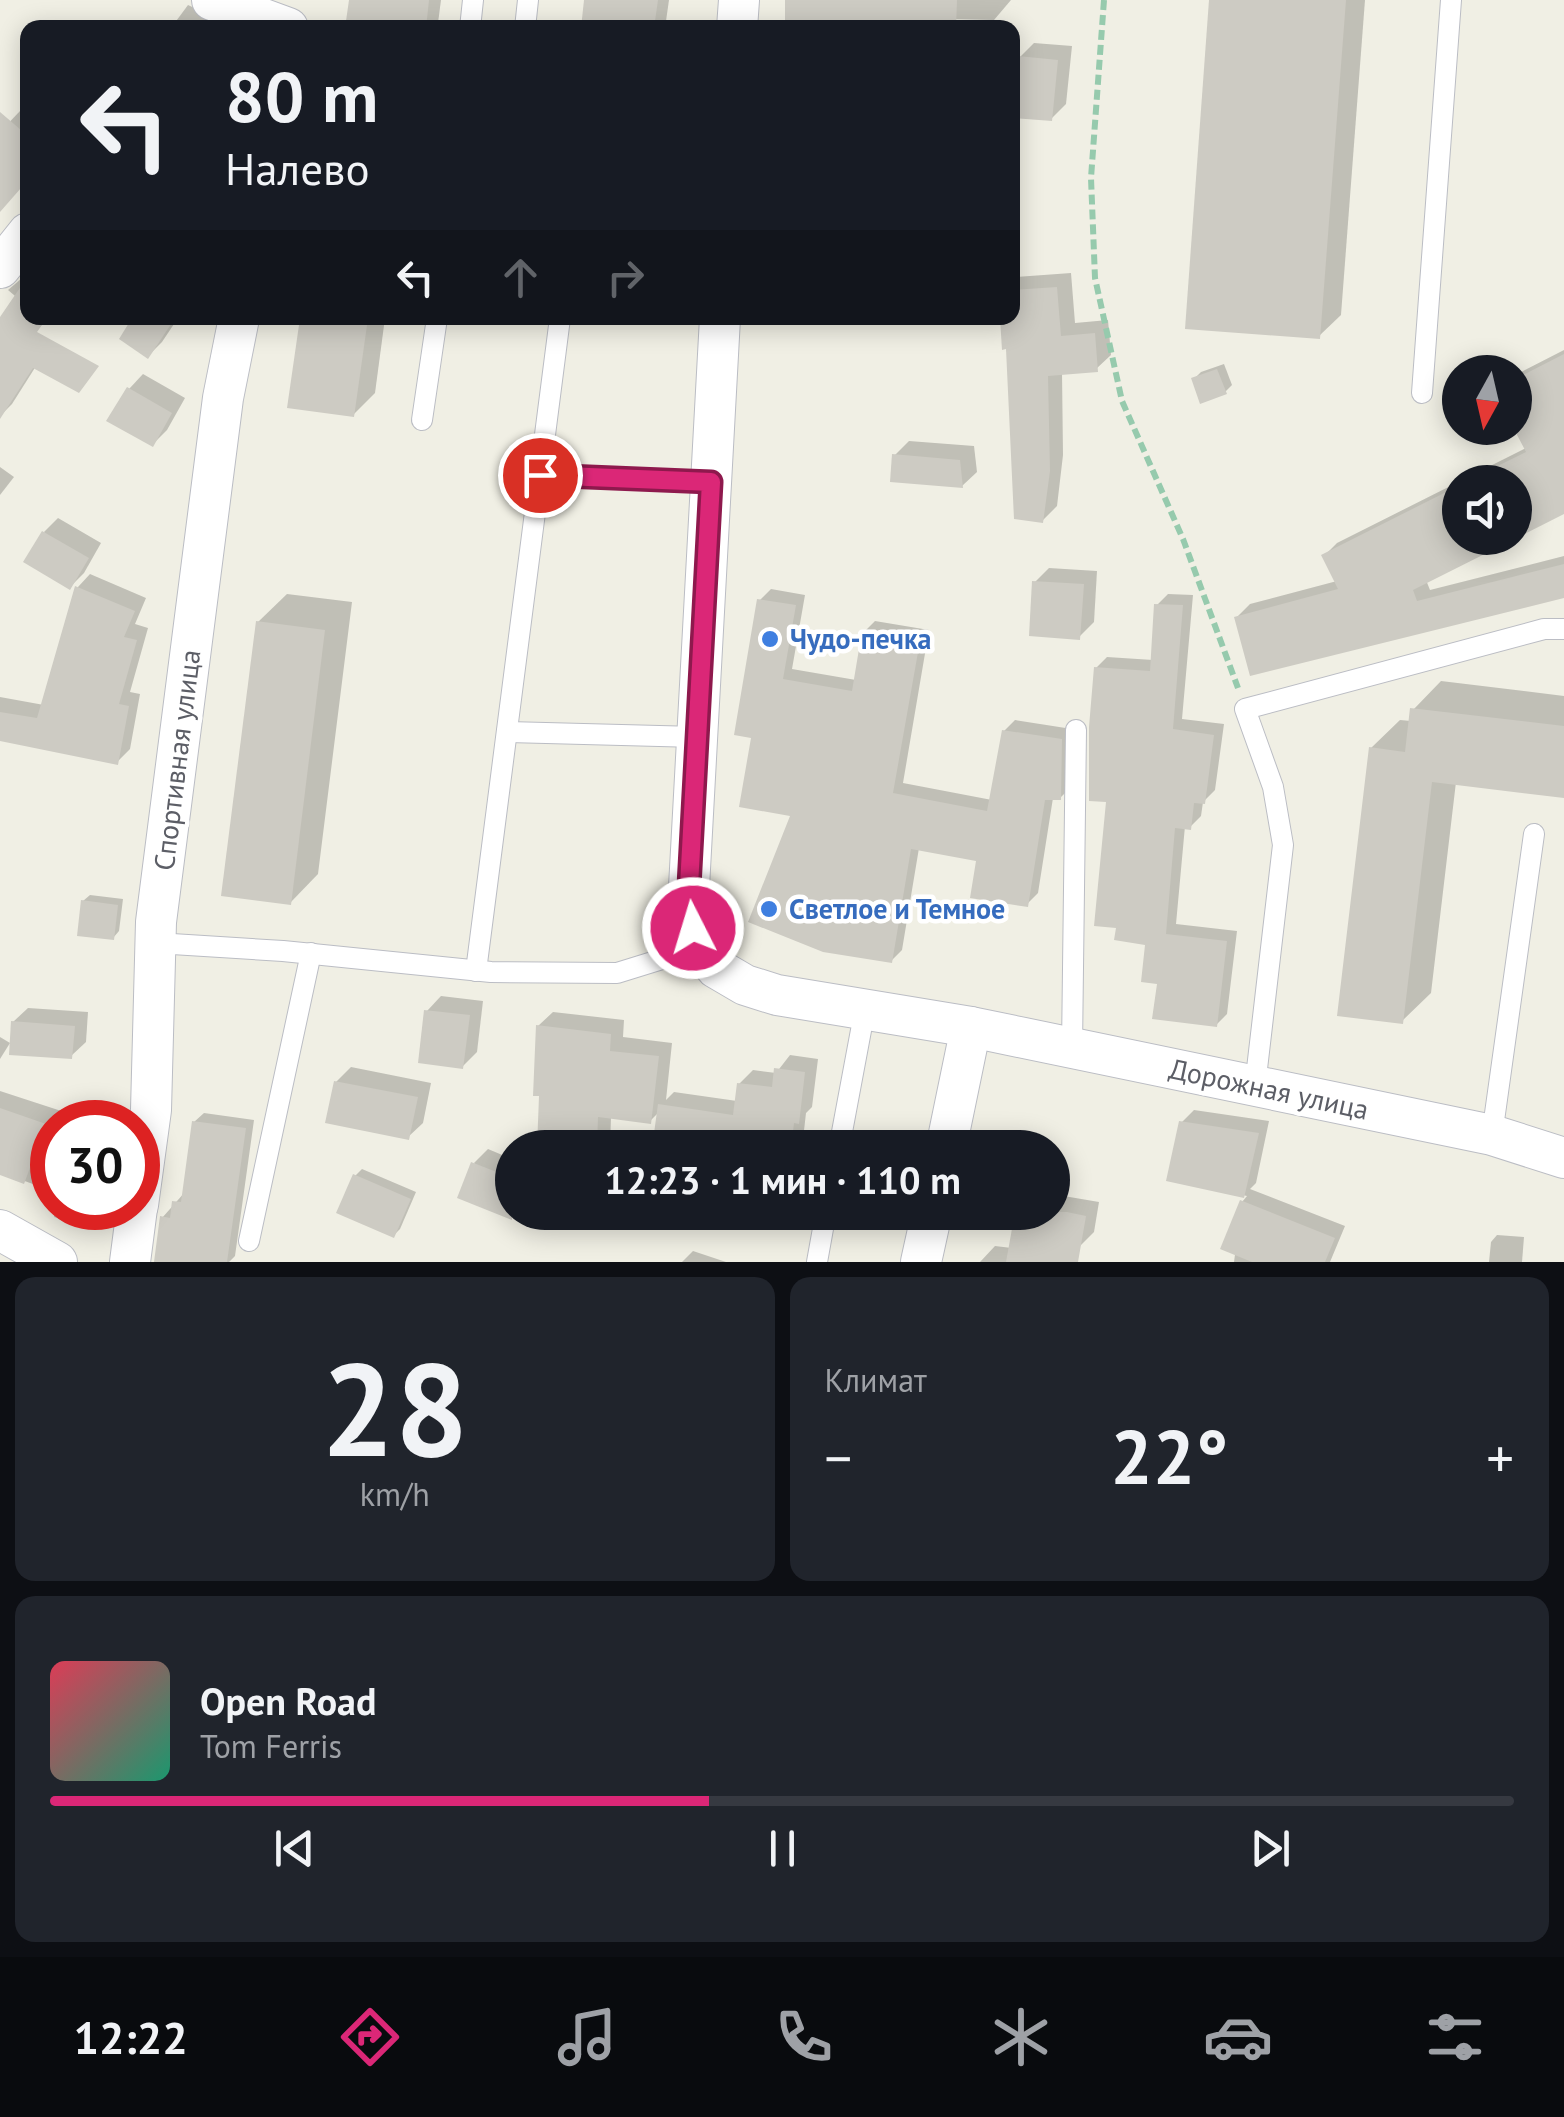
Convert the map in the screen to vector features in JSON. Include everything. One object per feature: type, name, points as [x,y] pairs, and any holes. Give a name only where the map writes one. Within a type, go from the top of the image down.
[{"type":"street","points":[[212,0],[284,17]]},
{"type":"street","points":[[0,268],[20,243]]},
{"type":"street","name":"Спортивная улица","points":[[151,1100],[156,943],[223,398],[239,325]]},
{"type":"street","points":[[701,947],[693,928],[689,886],[720,325]]},
{"type":"street","name":"Дорожная улица","points":[[701,947],[716,968],[745,985],[777,994],[972,1027],[1492,1135],[1564,1158]]},
{"type":"street","points":[[950,1130],[972,1027]]},
{"type":"street","points":[[0,1230],[56,1262]]},
{"type":"street","name":"Спортивная улица","points":[[130,1262],[134,1230]]},
{"type":"street","points":[[921,1262],[928,1230]]},
{"type":"lane","points":[[1422,393],[1451,0]]},
{"type":"lane","points":[[422,420],[436,325]]},
{"type":"lane","points":[[476,971],[559,325]]},
{"type":"lane","points":[[540,475],[711,482]]},
{"type":"lane","points":[[1255,1086],[1283,845],[1273,786],[1246,709],[1544,629],[1564,629]]},
{"type":"lane","points":[[1072,1048],[1076,730]]},
{"type":"lane","points":[[507,732],[697,737]]},
{"type":"lane","points":[[1492,1135],[1534,834]]},
{"type":"lane","points":[[156,943],[476,971],[617,973],[701,947]]},
{"type":"lane","points":[[250,1241],[311,954]]},
{"type":"lane","points":[[842,1130],[866,1009]]},
{"type":"lane","points":[[817,1262],[823,1230]]},
{"type":"path","points":[[1104,0],[1091,178],[1095,278],[1122,401],[1184,540],[1246,709]]},
{"type":"building","points":[[349,0],[429,0],[427,20],[346,20]]},
{"type":"building","points":[[584,0],[658,0],[655,20],[582,20]]},
{"type":"building","points":[[785,0],[957,0],[956,20],[785,20]]},
{"type":"building","points":[[1209,0],[1346,0],[1320,339],[1185,329]]},
{"type":"building","points":[[1020,56],[1058,60],[1052,121],[1020,119]]},
{"type":"building","points":[[0,112],[20,129],[20,189],[0,212]]},
{"type":"building","points":[[1057,287],[1061,336],[1095,333],[1098,372],[1048,376],[1050,471],[1043,523],[1014,519],[1006,349],[1002,350],[1000,325],[1020,325],[1020,289]]},
{"type":"building","points":[[20,288],[20,325],[42,325],[37,332],[99,366],[79,393],[33,368],[0,419],[0,317]]},
{"type":"building","points":[[128,325],[170,325],[148,359],[119,339]]},
{"type":"building","points":[[299,325],[367,325],[354,417],[287,408]]},
{"type":"building","points":[[1564,354],[1564,514],[1532,530],[1532,465],[1500,465],[1526,452],[1522,445],[1532,445],[1532,370]]},
{"type":"building","points":[[1217,369],[1227,394],[1200,404],[1191,378]]},
{"type":"building","points":[[127,387],[172,413],[153,447],[106,421]]},
{"type":"building","points":[[892,454],[960,460],[963,488],[890,482]]},
{"type":"building","points":[[1442,494],[1442,555],[1483,555],[1413,590],[1417,601],[1564,564],[1564,598],[1250,676],[1234,617],[1338,589],[1321,555]]},
{"type":"building","points":[[42,531],[89,558],[70,590],[23,562]]},
{"type":"building","points":[[1032,581],[1084,584],[1080,640],[1029,636]]},
{"type":"building","points":[[75,586],[135,611],[124,637],[137,640],[119,704],[129,706],[118,765],[0,741],[0,712],[37,718]]},
{"type":"building","points":[[757,599],[796,605],[783,679],[852,691],[862,631],[920,641],[893,793],[987,811],[1002,730],[1062,739],[1061,800],[1045,800],[1028,907],[970,898],[976,861],[911,849],[892,963],[823,952],[748,922],[790,816],[739,807],[751,738],[734,735]]},
{"type":"building","points":[[1154,604],[1183,605],[1173,729],[1214,735],[1205,804],[1194,803],[1191,830],[1175,828],[1166,934],[1227,941],[1217,1027],[1152,1019],[1157,984],[1141,982],[1145,945],[1114,940],[1116,928],[1094,926],[1106,802],[1089,801],[1094,667],[1150,671]]},
{"type":"building","points":[[256,621],[325,630],[291,905],[221,896]]},
{"type":"building","points":[[1410,708],[1564,726],[1564,798],[1432,782],[1403,1024],[1337,1016],[1369,747],[1405,752]]},
{"type":"building","points":[[81,900],[118,905],[114,940],[77,936]]},
{"type":"building","points":[[424,1010],[470,1015],[463,1069],[418,1063]]},
{"type":"building","points":[[11,1021],[75,1026],[72,1059],[9,1055]]},
{"type":"building","points":[[536,1025],[611,1034],[610,1051],[659,1056],[651,1124],[598,1117],[598,1130],[538,1130],[539,1096],[533,1096]]},
{"type":"building","points":[[774,1068],[805,1072],[799,1124],[794,1123],[793,1130],[654,1130],[658,1104],[733,1115],[737,1083],[772,1087]]},
{"type":"building","points":[[334,1081],[418,1097],[409,1140],[325,1123]]},
{"type":"building","points":[[0,1108],[30,1118],[30,1168],[24,1184],[0,1175]]},
{"type":"building","points":[[192,1121],[246,1128],[227,1262],[154,1262],[160,1216],[170,1218],[172,1201],[181,1202]]},
{"type":"building","points":[[1179,1121],[1259,1133],[1244,1198],[1166,1181]]},
{"type":"building","points":[[471,1162],[495,1171],[495,1213],[457,1198]]},
{"type":"building","points":[[353,1174],[411,1199],[394,1238],[336,1213]]},
{"type":"building","points":[[1240,1200],[1335,1238],[1325,1262],[1252,1262],[1220,1249]]},
{"type":"building","points":[[1070,1213],[1086,1216],[1078,1262],[1006,1262],[1012,1230],[1070,1230]]},
{"type":"place","name":"Чудо-печка","points":[[770,639]]},
{"type":"place","name":"Светлое и Темное","points":[[769,909]]},
{"type":"route","points":[[540,475],[711,482],[689,886],[693,928]]}]
